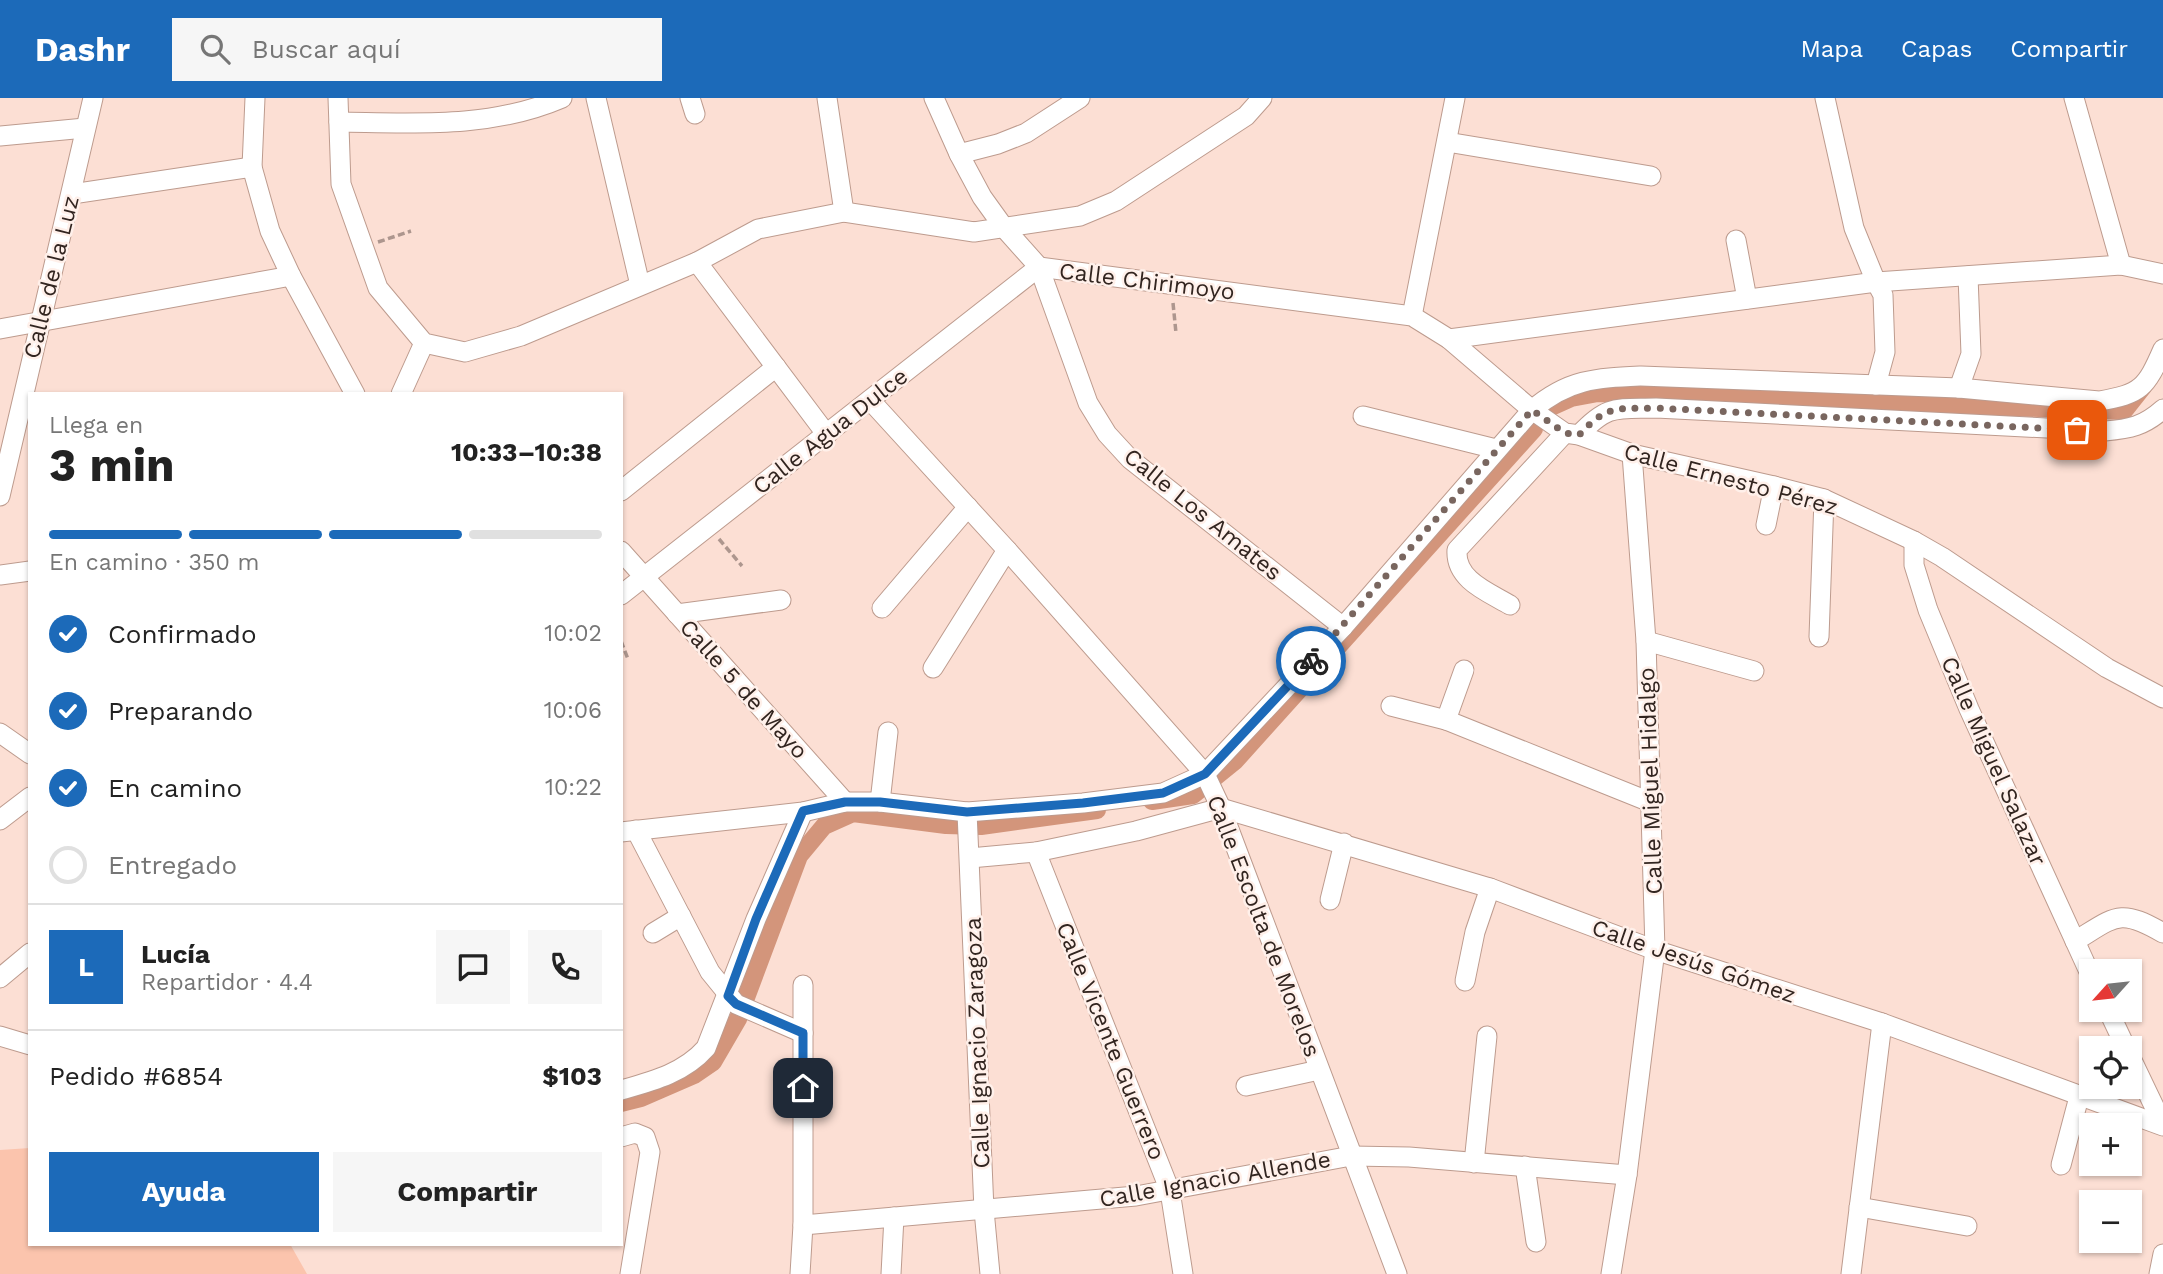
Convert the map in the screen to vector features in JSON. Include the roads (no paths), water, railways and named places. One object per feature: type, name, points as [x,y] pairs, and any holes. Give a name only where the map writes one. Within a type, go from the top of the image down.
[{"type":"street","name":"Calle de la Luz","points":[[0,496],[4,454],[41,322],[93,98]]},
{"type":"street","points":[[255,98],[252,167],[270,231],[348,392]]},
{"type":"street","points":[[338,98],[341,184],[377,288],[424,343],[465,352],[521,336],[697,262],[758,229],[844,212],[974,232],[1080,215],[1116,201],[1246,116],[1262,98]]},
{"type":"street","points":[[338,122],[440,124],[487,120],[562,98]]},
{"type":"street","points":[[596,98],[640,285]]},
{"type":"street","points":[[827,98],[844,212]]},
{"type":"street","name":"Calle Chirimoyo","points":[[934,98],[982,197],[1005,229],[1039,267],[1412,316]]},
{"type":"street","points":[[959,153],[998,144],[1026,133],[1080,98]]},
{"type":"street","points":[[1412,316],[1455,98]]},
{"type":"street","points":[[1825,98],[1854,228],[1883,295],[1885,352],[1876,385]]},
{"type":"street","points":[[2074,98],[2122,265]]},
{"type":"street","points":[[0,136],[85,128]]},
{"type":"street","points":[[1447,142],[1651,176]]},
{"type":"street","points":[[72,194],[252,167]]},
{"type":"street","points":[[1736,240],[1747,299]]},
{"type":"street","points":[[697,262],[827,435]]},
{"type":"street","points":[[1450,339],[1876,282],[2122,265],[2163,274]]},
{"type":"street","name":"Calle Agua Dulce","points":[[623,593],[1039,267]]},
{"type":"street","name":"Calle Los Amates","points":[[1039,267],[1088,403],[1107,435],[1130,459],[1343,627]]},
{"type":"street","points":[[0,329],[290,276]]},
{"type":"street","points":[[1959,388],[1971,354],[1968,276]]},
{"type":"street","name":"Calle Ernesto Pérez","points":[[1412,316],[1450,339],[1555,425],[1632,454],[1774,485],[1824,499],[1942,557],[2107,668],[2163,698]]},
{"type":"street","points":[[409,391],[424,343]]},
{"type":"street","points":[[1510,605],[1467,579],[1456,561],[1457,550],[1555,425],[1549,396],[1592,378],[1641,376],[1959,388],[2099,401],[2119,398],[2139,390],[2154,370],[2163,349]]},
{"type":"street","points":[[623,490],[776,367]]},
{"type":"street","name":"Calle Escolta de Morelos","points":[[870,400],[1007,550],[1213,791],[1397,1274]]},
{"type":"street","points":[[970,853],[1036,852],[1136,831],[1213,791],[1343,627],[1496,449],[1555,425],[1594,419],[1605,411],[1656,408],[2105,431],[2128,429],[2150,421],[2163,409]]},
{"type":"street","points":[[1363,416],[1496,449]]},
{"type":"street","points":[[4,454],[28,449]]},
{"type":"street","name":"Calle Miguel Hidalgo","points":[[1612,1274],[1655,950],[1646,641],[1632,454]]},
{"type":"street","points":[[1766,525],[1774,485]]},
{"type":"street","points":[[1819,637],[1824,499]]},
{"type":"street","points":[[882,608],[968,507]]},
{"type":"street","name":"Calle Miguel Salazar","points":[[1914,541],[1914,565],[1928,610],[1969,709],[2083,959]]},
{"type":"street","points":[[933,668],[1007,550]]},
{"type":"street","name":"Calle 5 de Mayo","points":[[623,553],[845,802]]},
{"type":"street","points":[[0,575],[28,571]]},
{"type":"street","points":[[677,614],[781,600]]},
{"type":"street","points":[[1646,641],[1754,671]]},
{"type":"street","points":[[1446,720],[1464,670]]},
{"type":"street","points":[[1391,706],[1446,720],[1650,802]]},
{"type":"street","points":[[0,733],[28,753]]},
{"type":"street","points":[[880,802],[888,733]]},
{"type":"street","points":[[803,1033],[739,1004],[710,972],[681,916],[629,831],[803,811],[845,802],[880,802],[967,818],[1163,793],[1213,791]]},
{"type":"street","name":"Calle Jesús Gómez","points":[[1213,791],[1344,843],[1490,888],[1655,950],[1882,1023],[2079,1097]]},
{"type":"street","points":[[0,820],[28,799]]},
{"type":"street","points":[[623,1089],[650,1082],[695,1061],[739,1004],[756,919],[803,811]]},
{"type":"street","name":"Calle Ignacio Zaragoza","points":[[967,818],[984,1210],[990,1274]]},
{"type":"street","points":[[1330,900],[1344,843]]},
{"type":"street","name":"Calle Vicente Guerrero","points":[[1036,852],[1170,1191],[1183,1274]]},
{"type":"street","points":[[1465,981],[1475,932],[1490,888]]},
{"type":"street","points":[[653,933],[681,916]]},
{"type":"street","points":[[2074,941],[2112,919],[2126,916],[2147,923],[2163,933]]},
{"type":"street","points":[[0,978],[28,955]]},
{"type":"street","points":[[800,1274],[803,1225],[803,985]]},
{"type":"street","points":[[1851,1274],[1882,1023]]},
{"type":"street","points":[[0,1036],[28,1044]]},
{"type":"street","points":[[1474,1163],[1487,1036]]},
{"type":"street","points":[[1245,1086],[1319,1070]]},
{"type":"street","points":[[2142,1081],[2163,1126]]},
{"type":"street","points":[[2061,1165],[2079,1097]]},
{"type":"street","name":"Calle Jesús Gómez","points":[[2085,1099],[2163,1126]]},
{"type":"street","points":[[623,1136],[635,1133],[645,1137],[650,1152],[630,1274]]},
{"type":"street","name":"Calle Ignacio Allende","points":[[803,1225],[1136,1196],[1351,1156],[1409,1157],[1627,1175]]},
{"type":"street","points":[[1525,1166],[1536,1242]]},
{"type":"street","points":[[1859,1208],[1967,1226]]},
{"type":"street","points":[[891,1274],[894,1217]]},
{"type":"street","points":[[2160,1274],[2163,1254]]},
{"type":"waterway","points":[[1551,407],[1571,398],[1598,393],[2124,411],[2143,387]]},
{"type":"waterway","points":[[1152,801],[1193,795],[1235,761],[1534,429]]},
{"type":"waterway","points":[[623,1102],[641,1098],[694,1075],[713,1062],[738,1019],[799,856],[824,826],[853,813],[946,825],[981,826],[1097,810]]}]
